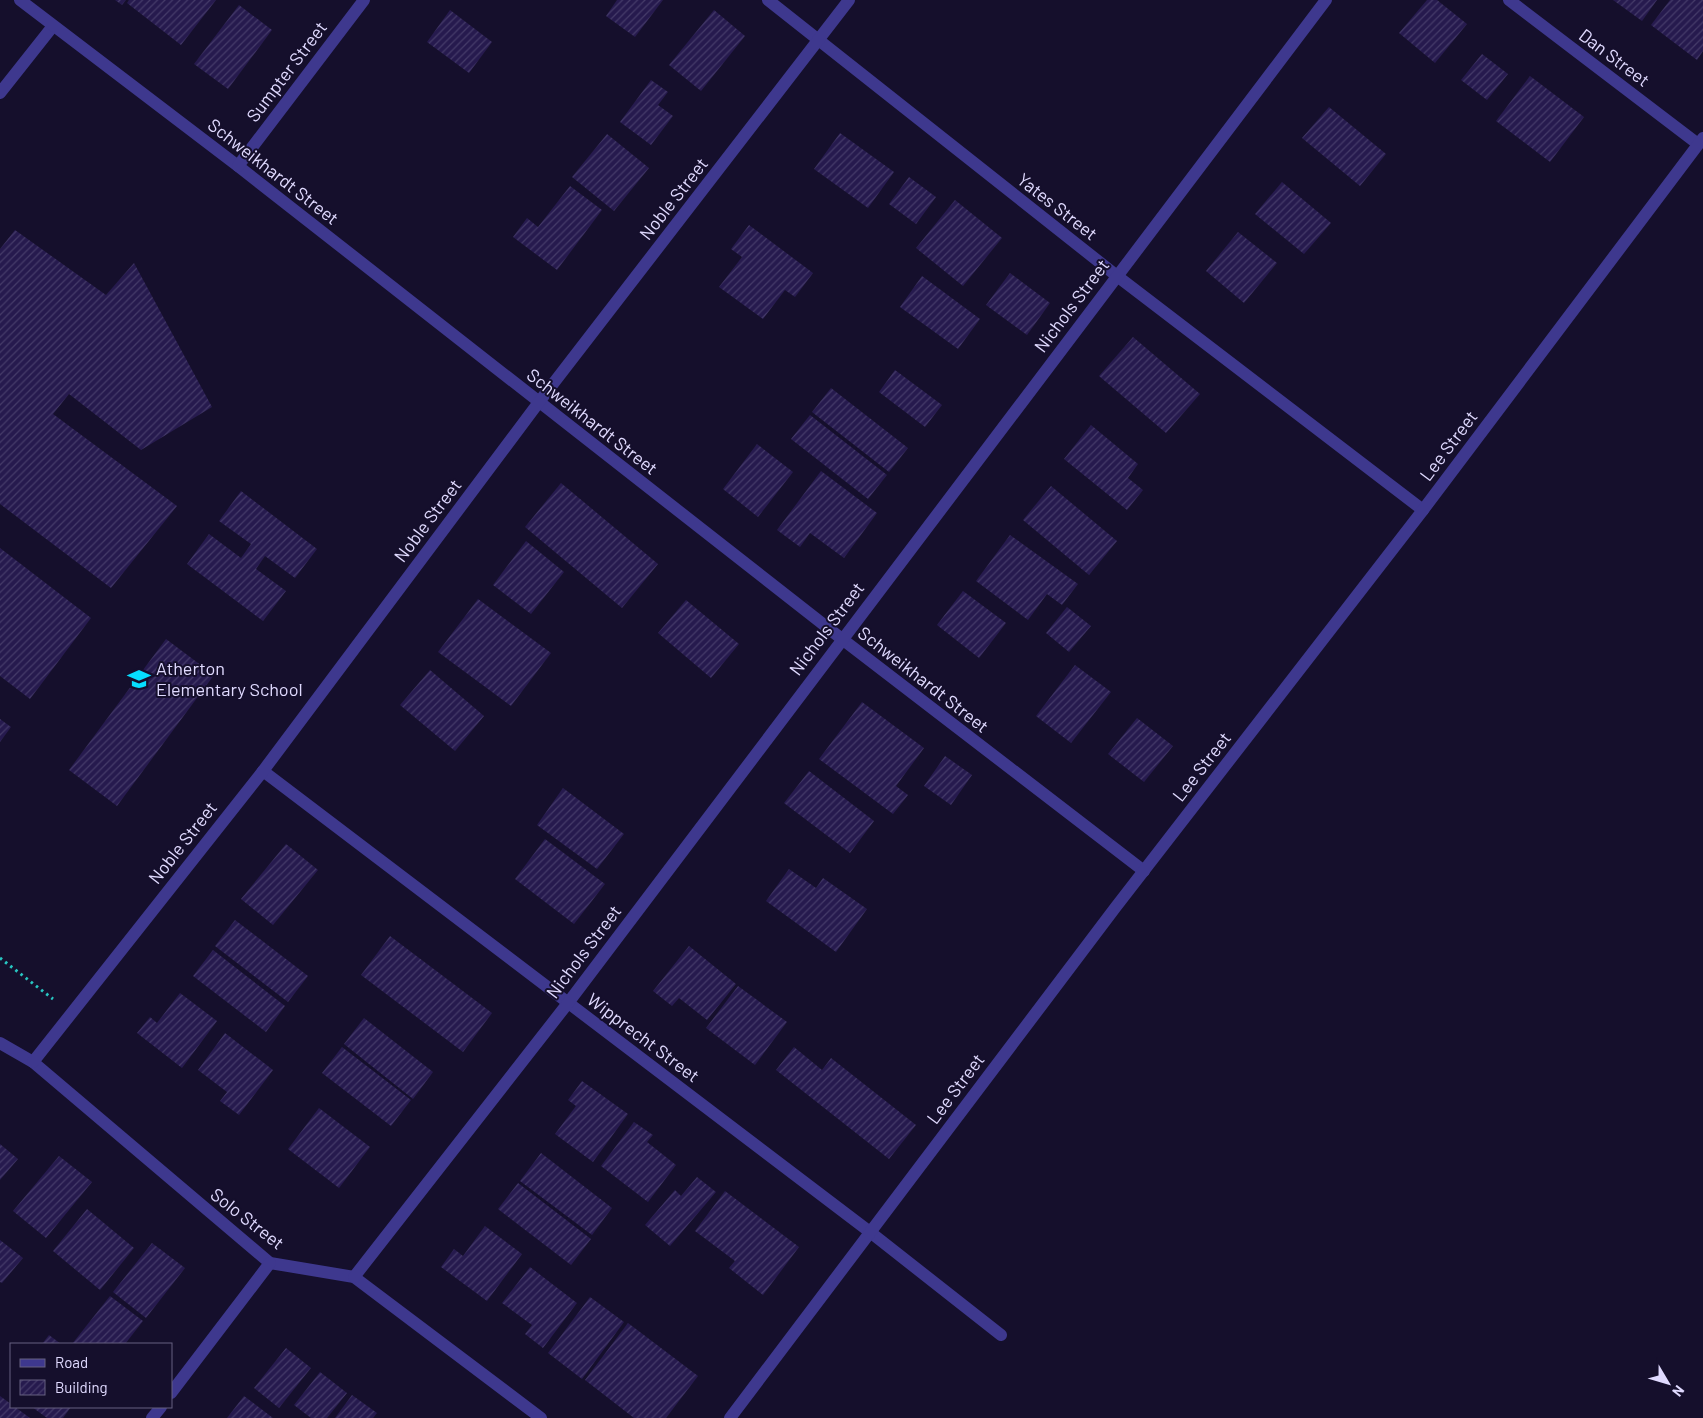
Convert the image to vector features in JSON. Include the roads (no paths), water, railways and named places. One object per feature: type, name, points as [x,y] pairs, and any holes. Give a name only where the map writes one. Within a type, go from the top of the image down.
[{"type":"street","name":"Schweikhardt Street","points":[[20,0],[238,166],[842,639],[1144,871]]},
{"type":"street","name":"Sumpter Street","points":[[238,166],[364,0]]},
{"type":"street","name":"Yates Street","points":[[768,0],[1117,276],[1423,510]]},
{"type":"street","name":"Noble Street","points":[[33,1062],[263,772],[539,402],[849,0]]},
{"type":"street","name":"Nichols Street","points":[[354,1277],[568,1003],[1326,0]]},
{"type":"street","name":"Dan Street","points":[[1509,0],[1701,141]]},
{"type":"street","points":[[0,93],[53,26]]},
{"type":"street","name":"Lee Street","points":[[730,1418],[1144,871],[1423,510],[1701,141]]},
{"type":"street","name":"Wipprecht Street","points":[[263,772],[870,1232],[1001,1335]]},
{"type":"street","name":"Solo Street","points":[[0,1043],[33,1062],[270,1263],[354,1277],[541,1418]]},
{"type":"street","points":[[172,1392],[270,1263]]},
{"type":"street","points":[[152,1418],[160,1408]]},
{"type":"place","name":"Atherton Elementary School","points":[[139,679]]}]
